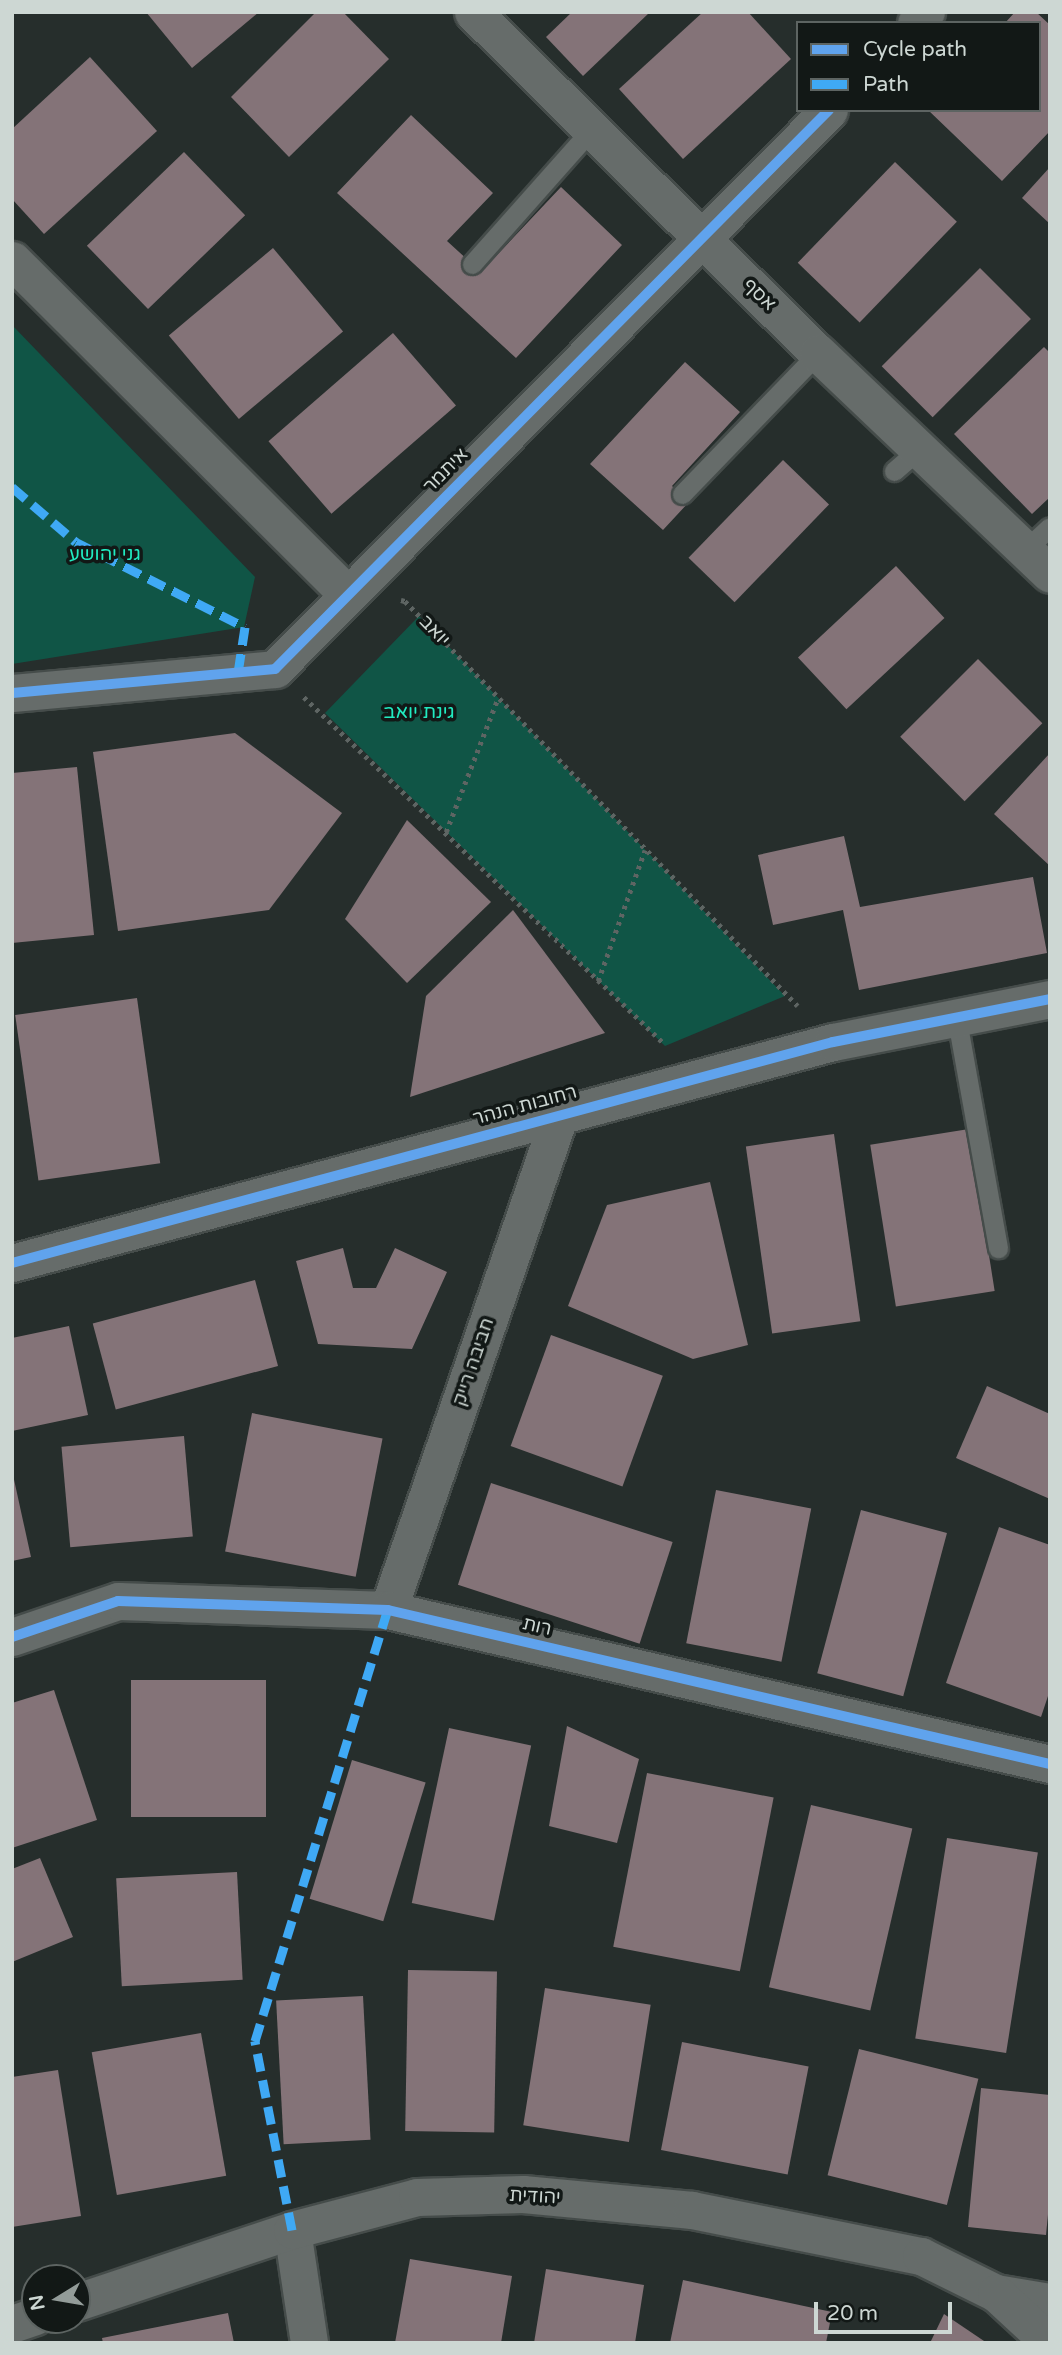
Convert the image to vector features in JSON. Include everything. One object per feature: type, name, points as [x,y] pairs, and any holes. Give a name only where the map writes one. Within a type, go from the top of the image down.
[{"type":"street","name":"אסף","points":[[472,12],[818,353],[906,460],[1041,551]]},
{"type":"street","name":"איתמר","points":[[275,669],[827,112]]},
{"type":"street","points":[[12,260],[348,595]]},
{"type":"street","points":[[12,693],[275,669]]},
{"type":"street","name":"רחובות הנהר","points":[[12,1263],[834,1042],[957,1020],[1050,999]]},
{"type":"street","name":"חביבה רייק","points":[[388,1610],[560,1114]]},
{"type":"street","name":"רות","points":[[12,1637],[118,1601],[388,1610],[1050,1764]]},
{"type":"street","name":"יהודית","points":[[91,2297],[292,2230],[417,2197],[523,2194],[692,2210],[922,2256],[996,2293],[1050,2343]]},
{"type":"street","points":[[292,2230],[309,2343]]},
{"type":"street","name":"יהודית","points":[[996,2293],[1050,2302]]},
{"type":"lane","points":[[472,264],[591,130]]},
{"type":"lane","points":[[682,495],[818,353]]},
{"type":"lane","points":[[957,1020],[998,1248]]},
{"type":"path","points":[[275,669],[665,1046],[670,1085]]},
{"type":"path","points":[[446,832],[498,698]]},
{"type":"path","points":[[598,981],[645,850]]},
{"type":"green space","name":"גני יהושע","points":[[12,325],[255,577],[244,627],[12,664]]},
{"type":"green space","name":"גינת יואב","points":[[419,616],[785,996],[665,1046],[325,713]]},
{"type":"building","points":[[146,12],[259,12],[192,68]]},
{"type":"building","points":[[316,12],[343,12],[389,59],[289,157],[231,97]]},
{"type":"building","points":[[572,12],[650,12],[583,76],[546,37]]},
{"type":"building","points":[[703,12],[748,12],[791,59],[683,159],[619,89]]},
{"type":"building","points":[[1015,12],[1036,12],[1050,25],[1050,131],[1002,181],[930,112],[1041,112],[1041,21],[1007,21]]},
{"type":"building","points":[[90,57],[157,131],[44,234],[12,199],[12,129]]},
{"type":"building","points":[[411,115],[493,193],[447,241],[481,272],[561,187],[622,245],[516,358],[337,193]]},
{"type":"building","points":[[184,152],[245,215],[148,309],[87,246]]},
{"type":"building","points":[[895,162],[957,222],[860,322],[798,263]]},
{"type":"building","points":[[1050,167],[1050,224],[1022,198]]},
{"type":"building","points":[[273,248],[343,331],[239,419],[169,335]]},
{"type":"building","points":[[980,268],[1031,319],[933,417],[882,366]]},
{"type":"building","points":[[393,333],[456,405],[331,514],[268,441]]},
{"type":"building","points":[[1044,347],[1050,353],[1050,497],[1032,514],[954,434]]},
{"type":"building","points":[[685,362],[740,412],[672,486],[689,502],[663,530],[590,464]]},
{"type":"building","points":[[783,460],[829,504],[735,602],[689,558]]},
{"type":"building","points":[[896,566],[944,618],[846,709],[798,657]]},
{"type":"building","points":[[978,659],[1042,723],[965,801],[900,737]]},
{"type":"building","points":[[235,733],[342,813],[269,910],[118,931],[93,752]]},
{"type":"building","points":[[1050,753],[1050,866],[994,814]]},
{"type":"building","points":[[77,767],[94,935],[12,943],[12,773]]},
{"type":"building","points":[[407,820],[491,902],[407,983],[345,919]]},
{"type":"building","points":[[844,836],[860,907],[1033,877],[1047,953],[859,990],[843,910],[773,925],[758,855]]},
{"type":"building","points":[[513,910],[605,1033],[410,1097],[426,996]]},
{"type":"building","points":[[137,998],[160,1163],[38,1180],[15,1015]]},
{"type":"building","points":[[969,1129],[995,1291],[896,1307],[870,1145]]},
{"type":"building","points":[[834,1134],[860,1321],[772,1334],[746,1146]]},
{"type":"building","points":[[710,1182],[748,1345],[693,1359],[568,1306],[607,1205]]},
{"type":"building","points":[[343,1248],[353,1288],[376,1288],[395,1248],[447,1272],[412,1349],[318,1344],[296,1261]]},
{"type":"building","points":[[255,1280],[278,1366],[116,1409],[93,1323]]},
{"type":"building","points":[[69,1326],[88,1415],[12,1431],[12,1338]]},
{"type":"building","points":[[551,1335],[663,1376],[622,1487],[511,1446]]},
{"type":"building","points":[[987,1386],[1050,1414],[1050,1499],[956,1458]]},
{"type":"building","points":[[252,1413],[383,1438],[356,1577],[225,1551]]},
{"type":"building","points":[[184,1436],[193,1537],[70,1547],[61,1447]]},
{"type":"building","points":[[12,1476],[31,1557],[12,1561]]},
{"type":"building","points":[[491,1483],[673,1542],[640,1644],[458,1585]]},
{"type":"building","points":[[716,1490],[811,1509],[781,1662],[686,1643]]},
{"type":"building","points":[[861,1510],[947,1533],[903,1696],[817,1673]]},
{"type":"building","points":[[999,1527],[1050,1545],[1050,1690],[1041,1717],[946,1683]]},
{"type":"building","points":[[131,1680],[266,1680],[266,1817],[131,1817]]},
{"type":"building","points":[[54,1690],[97,1820],[12,1848],[12,1703]]},
{"type":"building","points":[[567,1726],[639,1759],[617,1843],[549,1826]]},
{"type":"building","points":[[449,1728],[531,1745],[494,1921],[412,1903]]},
{"type":"building","points":[[352,1760],[426,1783],[383,1921],[310,1899]]},
{"type":"building","points":[[647,1773],[774,1798],[740,1971],[613,1947]]},
{"type":"building","points":[[811,1805],[912,1828],[870,2011],[769,1987]]},
{"type":"building","points":[[947,1838],[1038,1852],[1006,2053],[915,2039]]},
{"type":"building","points":[[40,1858],[73,1937],[12,1962],[12,1869]]},
{"type":"building","points":[[237,1872],[243,1980],[122,1986],[116,1878]]},
{"type":"building","points":[[408,1970],[497,1972],[494,2133],[405,2131]]},
{"type":"building","points":[[545,1988],[651,2005],[629,2142],[523,2125]]},
{"type":"building","points":[[363,1996],[371,2140],[284,2144],[276,2001]]},
{"type":"building","points":[[201,2033],[226,2176],[117,2195],[92,2052]]},
{"type":"building","points":[[682,2042],[809,2067],[788,2175],[661,2150]]},
{"type":"building","points":[[859,2049],[978,2079],[947,2205],[828,2175]]},
{"type":"building","points":[[58,2070],[81,2216],[12,2227],[12,2077]]},
{"type":"building","points":[[981,2088],[1050,2095],[1050,2194],[1046,2235],[968,2227]]},
{"type":"building","points":[[410,2259],[512,2276],[501,2343],[395,2343]]},
{"type":"building","points":[[546,2269],[644,2285],[635,2343],[534,2343]]},
{"type":"building","points":[[683,2280],[832,2312],[826,2343],[670,2343]]},
{"type":"building","points":[[228,2313],[234,2343],[103,2343],[102,2338]]},
{"type":"building","points":[[944,2314],[987,2343],[930,2343]]},
{"type":"marked path","points":[[12,487],[76,542],[245,627],[238,673]]},
{"type":"marked path","points":[[292,2230],[255,2041],[388,1610]]},
{"type":"cycle path","points":[[12,693],[275,669],[827,112]]},
{"type":"cycle path","points":[[12,1263],[833,1042],[1050,999]]},
{"type":"cycle path","points":[[12,1637],[118,1601],[388,1610],[1050,1764]]}]
